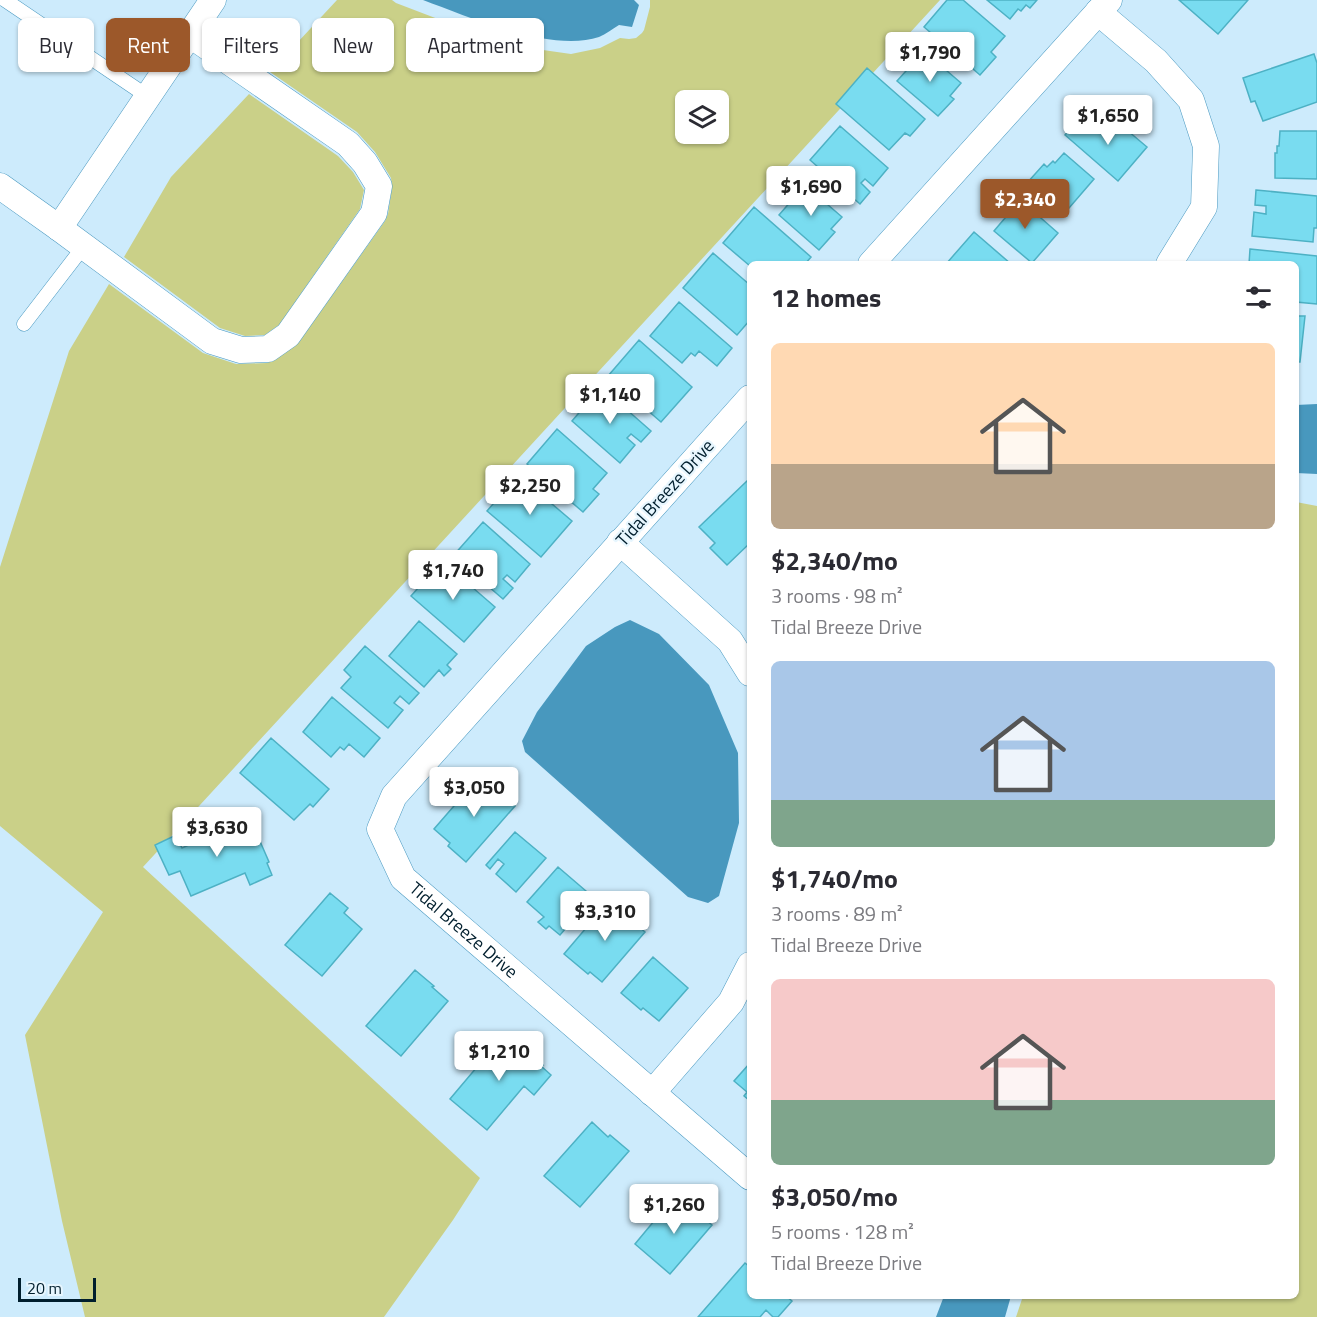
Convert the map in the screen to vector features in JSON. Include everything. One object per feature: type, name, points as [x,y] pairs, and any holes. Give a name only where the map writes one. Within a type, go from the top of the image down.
[{"type":"street","points":[[190,33],[213,0]]},
{"type":"street","points":[[874,261],[1103,6],[1191,100],[1206,146],[1204,207],[1172,261]]},
{"type":"street","points":[[0,186],[212,341],[241,350],[268,349],[288,335],[374,213],[379,186],[365,163],[348,144],[190,35]]},
{"type":"street","points":[[59,228],[163,72]]},
{"type":"street","name":"Tidal Breeze Drive","points":[[747,401],[394,796],[380,829],[403,878],[747,1174]]},
{"type":"street","points":[[620,542],[730,641],[747,668]]},
{"type":"street","points":[[652,1093],[731,1002],[747,971]]},
{"type":"lane","points":[[5,0],[147,96]]},
{"type":"lane","points":[[24,324],[84,246]]},
{"type":"green space","points":[[337,0],[392,0],[435,18],[406,18],[406,72],[544,72],[544,50],[571,54],[600,48],[620,38],[636,38],[644,30],[650,0],[940,0],[143,867],[480,1178],[453,1220],[384,1317],[85,1317],[62,1221],[25,1035],[103,912],[0,826],[0,567],[69,351],[109,284],[203,353],[236,364],[267,363],[275,360],[299,342],[388,214],[391,178],[375,152],[357,132],[270,72],[300,72],[300,40],[312,27],[312,72],[394,72],[394,18],[320,18]]},
{"type":"green space","points":[[249,94],[338,156],[353,172],[364,190],[360,209],[279,325],[265,335],[245,336],[220,328],[124,257],[171,177]]},
{"type":"green space","points":[[1299,503],[1317,506],[1317,1317],[1016,1317],[1022,1299],[1299,1299]]},
{"type":"water","points":[[423,0],[634,0],[639,5],[632,27],[619,25],[599,37],[580,41],[544,38],[544,18],[472,18]]},
{"type":"water","points":[[1317,404],[1317,474],[1299,473],[1299,405]]},
{"type":"water","points":[[630,620],[659,634],[709,685],[738,753],[739,823],[719,896],[708,903],[688,897],[525,752],[522,741],[537,712],[586,646]]},
{"type":"water","points":[[943,1299],[1010,1299],[1005,1317],[936,1317]]},
{"type":"building","points":[[947,0],[963,0],[1005,36],[991,52],[996,57],[980,75],[924,27]]},
{"type":"building","points":[[987,0],[1037,0],[1030,8],[1026,5],[1021,11],[1018,9],[1010,19]]},
{"type":"building","points":[[1179,0],[1248,0],[1218,34]]},
{"type":"building","points":[[924,51],[961,83],[950,96],[954,99],[938,116],[897,81]]},
{"type":"building","points":[[1314,54],[1317,63],[1317,102],[1263,121],[1255,101],[1251,102],[1243,78]]},
{"type":"building","points":[[867,68],[925,119],[910,136],[905,133],[889,150],[836,104]]},
{"type":"building","points":[[1080,117],[1098,132],[1102,127],[1106,130],[1115,120],[1147,147],[1118,181],[1065,135]]},
{"type":"building","points":[[840,126],[888,168],[873,186],[865,179],[861,183],[870,192],[860,204],[810,160]]},
{"type":"building","points":[[1280,131],[1317,131],[1317,179],[1275,178],[1275,153],[1279,146]]},
{"type":"building","points":[[1064,153],[1094,179],[1063,215],[1027,183],[1044,164],[1047,167],[1053,161],[1055,163]]},
{"type":"building","points":[[805,185],[842,217],[831,229],[835,232],[819,250],[779,215]]},
{"type":"building","points":[[1256,190],[1317,196],[1317,228],[1314,228],[1313,242],[1252,236],[1254,212],[1266,214],[1266,206],[1255,205]]},
{"type":"building","points":[[1017,197],[1058,233],[1034,261],[1030,261],[994,231],[1005,218],[1002,215]]},
{"type":"building","points":[[754,207],[811,257],[808,261],[747,261],[747,263],[723,243]]},
{"type":"building","points":[[974,232],[1008,261],[949,261]]},
{"type":"building","points":[[1250,249],[1317,256],[1317,304],[1299,302],[1299,261],[1249,261]]},
{"type":"building","points":[[713,253],[747,282],[747,323],[737,335],[683,288]]},
{"type":"building","points":[[679,302],[732,348],[717,366],[699,351],[695,356],[691,353],[682,363],[650,336]]},
{"type":"building","points":[[1299,316],[1305,316],[1300,362]]},
{"type":"building","points":[[639,340],[692,387],[661,422],[608,376]]},
{"type":"building","points":[[601,387],[651,431],[641,442],[631,434],[627,438],[635,445],[620,463],[572,421]]},
{"type":"building","points":[[557,429],[607,473],[593,489],[599,494],[583,512],[527,464]]},
{"type":"building","points":[[518,475],[572,521],[541,557],[487,511]]},
{"type":"building","points":[[747,481],[747,546],[727,565],[710,548],[715,543],[699,527]]},
{"type":"building","points":[[483,522],[530,564],[515,582],[507,575],[503,579],[513,588],[503,599],[453,556]]},
{"type":"building","points":[[442,561],[495,607],[464,642],[411,596]]},
{"type":"building","points":[[419,621],[457,654],[447,665],[451,669],[444,676],[439,670],[424,687],[389,656]]},
{"type":"building","points":[[365,646],[419,693],[409,704],[400,696],[394,703],[403,710],[388,728],[341,688],[351,677],[344,670]]},
{"type":"building","points":[[332,697],[380,738],[364,757],[349,744],[344,750],[340,747],[331,757],[303,732]]},
{"type":"building","points":[[271,738],[329,789],[313,807],[310,804],[294,820],[240,773]]},
{"type":"building","points":[[480,776],[515,806],[466,862],[434,829]]},
{"type":"building","points":[[248,819],[269,862],[267,863],[272,875],[250,885],[245,873],[191,896],[180,871],[169,875],[155,845],[176,835],[182,848]]},
{"type":"building","points":[[515,832],[546,858],[516,892],[496,874],[504,864],[498,859],[490,869],[486,865]]},
{"type":"building","points":[[558,867],[593,897],[560,935],[549,926],[546,929],[538,922],[544,917],[527,902]]},
{"type":"building","points":[[330,893],[348,908],[344,913],[362,929],[322,976],[285,945]]},
{"type":"building","points":[[609,901],[645,932],[602,982],[590,972],[588,974],[564,954]]},
{"type":"building","points":[[653,957],[688,988],[659,1021],[643,1008],[641,1010],[621,993]]},
{"type":"building","points":[[415,970],[448,1001],[401,1056],[366,1026]]},
{"type":"building","points":[[504,1035],[522,1050],[524,1048],[551,1075],[534,1095],[524,1086],[487,1130],[450,1099]]},
{"type":"building","points":[[747,1066],[747,1092],[734,1081]]},
{"type":"building","points":[[592,1122],[608,1137],[610,1135],[629,1151],[580,1207],[544,1176]]},
{"type":"building","points":[[674,1197],[690,1211],[696,1205],[704,1212],[701,1216],[712,1225],[670,1274],[635,1244]]},
{"type":"building","points":[[745,1263],[747,1265],[747,1299],[790,1299],[792,1301],[778,1317],[773,1317],[766,1310],[760,1317],[698,1317]]}]
